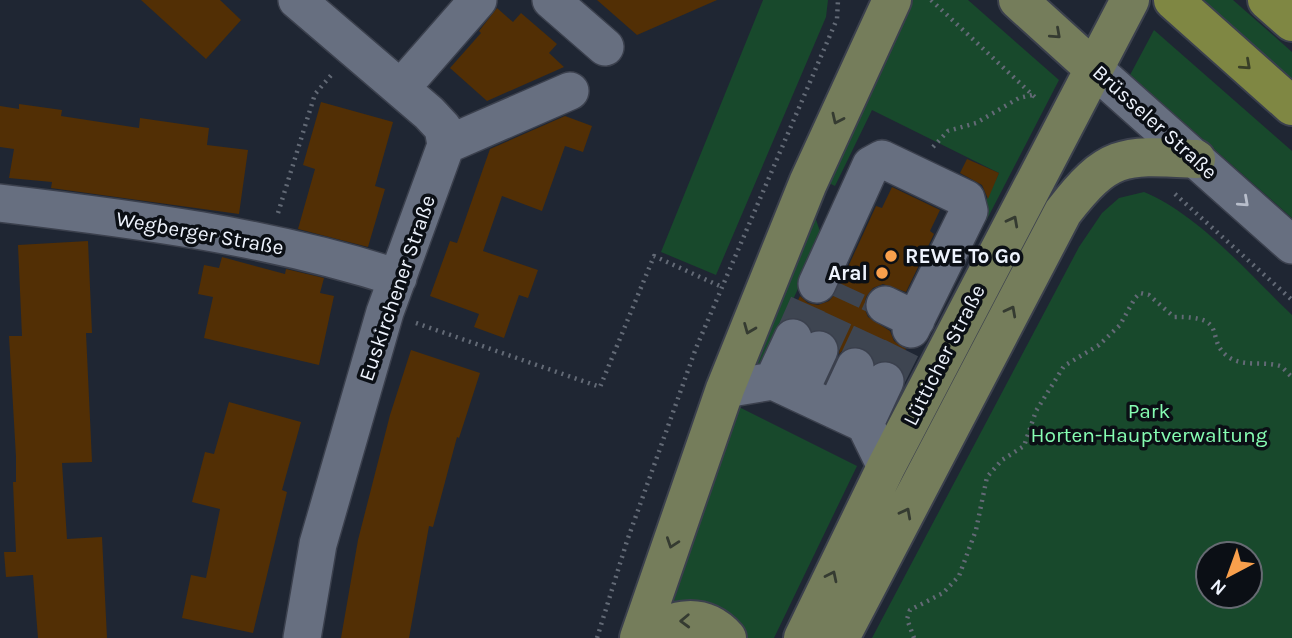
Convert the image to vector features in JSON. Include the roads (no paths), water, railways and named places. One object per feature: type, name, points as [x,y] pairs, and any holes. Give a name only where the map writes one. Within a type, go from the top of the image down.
[{"type":"highway","points":[[1267,0],[1292,22]]},
{"type":"highway","points":[[1187,12],[1292,106]]},
{"type":"main road","points":[[866,57],[869,0]]},
{"type":"main road","points":[[640,637],[725,389],[808,183],[892,0]]},
{"type":"main road","name":"Brüsseler Straße","points":[[1018,0],[1093,68]]},
{"type":"main road","name":"Lütticher Straße","points":[[803,638],[886,467],[1129,0]]},
{"type":"main road","points":[[840,638],[1063,212],[1088,180],[1118,160],[1141,157],[1196,159]]},
{"type":"main road","points":[[640,637],[670,622],[684,620],[701,621],[718,628],[727,638]]},
{"type":"street","points":[[297,0],[429,113],[443,128],[446,145],[570,91]]},
{"type":"street","points":[[401,88],[478,0]]},
{"type":"street","points":[[551,0],[605,47]]},
{"type":"street","name":"Brüsseler Straße","points":[[1093,68],[1292,244]]},
{"type":"street","name":"Euskirchener Straße","points":[[302,638],[318,544],[385,312],[446,145]]},
{"type":"street","points":[[828,282],[843,228],[871,165],[882,159],[966,199],[969,211],[938,275],[904,318]]},
{"type":"street","points":[[808,183],[843,228]]},
{"type":"street","name":"Wegberger Straße","points":[[0,203],[124,218],[269,243],[398,278]]},
{"type":"street","points":[[938,275],[988,269]]},
{"type":"street","points":[[786,387],[806,344]]},
{"type":"street","points":[[850,417],[870,374]]},
{"type":"street","points":[[725,389],[786,387],[850,417],[886,467]]},
{"type":"tunnel","points":[[793,338],[817,284]]},
{"type":"tunnel","points":[[819,350],[848,287]]},
{"type":"tunnel","points":[[855,367],[884,305]]},
{"type":"tunnel","points":[[885,381],[911,329]]},
{"type":"place","name":"REWE To Go","points":[[891,256]]},
{"type":"place","name":"Aral","points":[[882,273]]},
{"type":"park label","name":"Park Horten-Hauptverwaltung","points":[[1149,423]]}]
